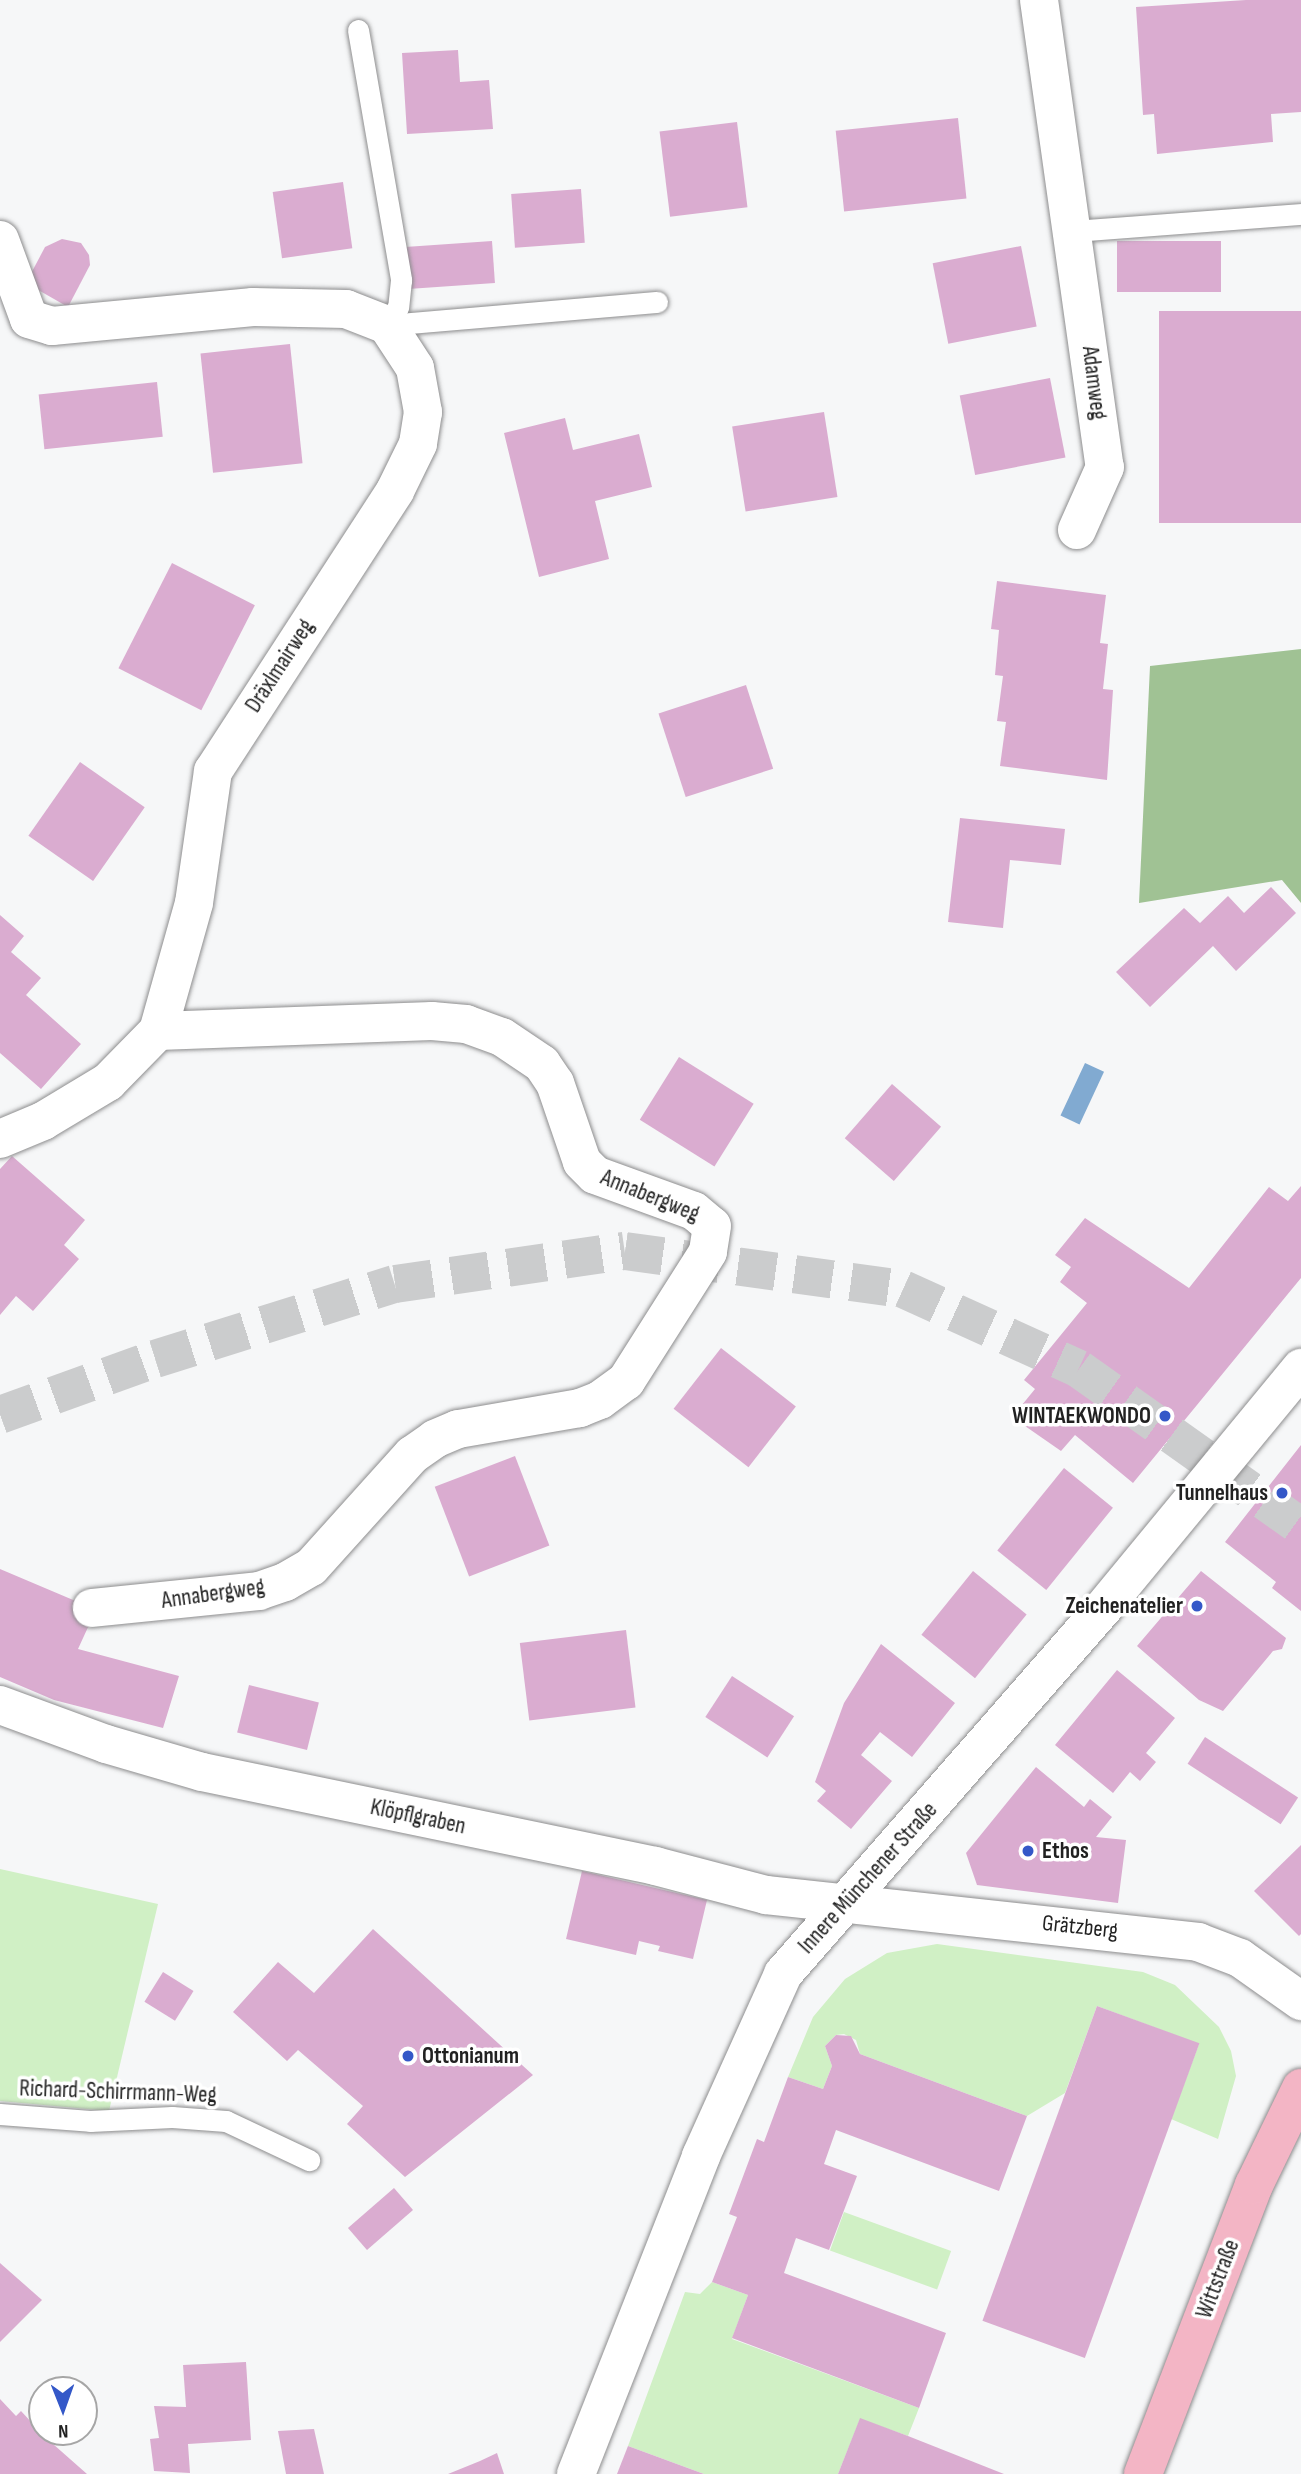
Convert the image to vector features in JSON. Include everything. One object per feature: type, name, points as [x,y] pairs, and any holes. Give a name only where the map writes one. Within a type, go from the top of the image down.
[{"type":"main road","name":"Wittstraße","points":[[1143,2474],[1254,2185],[1301,2088]]},
{"type":"street","name":"Adamweg","points":[[1039,0],[1105,467],[1077,530]]},
{"type":"street","points":[[0,240],[29,320],[52,326],[253,307],[346,309],[387,325]]},
{"type":"street","name":"Dräxlmairweg","points":[[158,1031],[194,903],[213,771],[395,491],[418,444],[422,412],[415,368],[387,325]]},
{"type":"street","name":"Annabergweg","points":[[92,1608],[259,1591],[285,1582],[311,1567],[412,1455],[435,1439],[458,1429],[580,1408],[600,1400],[626,1381],[713,1238],[708,1219],[694,1211],[595,1175],[573,1142],[548,1073],[525,1049],[502,1037],[466,1024],[432,1021],[158,1031]]},
{"type":"street","points":[[0,1139],[43,1121],[108,1082],[158,1031]]},
{"type":"street","name":"Innere Münchener Straße","points":[[576,2474],[762,2012],[783,1974],[842,1904],[916,1827],[1095,1618],[1301,1368]]},
{"type":"street","name":"Klöpflgraben","points":[[0,1705],[106,1744],[202,1772],[654,1866],[766,1895],[842,1904]]},
{"type":"street","name":"Grätzberg","points":[[842,1904],[1198,1942],[1240,1958],[1301,2001]]},
{"type":"lane","points":[[358,30],[401,279],[398,307],[387,325]]},
{"type":"lane","points":[[1073,231],[1301,214]]},
{"type":"lane","points":[[387,325],[657,302]]},
{"type":"lane","name":"Richard-Schirrmann-Weg","points":[[0,2114],[90,2121],[172,2117],[226,2121],[309,2160]]},
{"type":"green space","points":[[1301,649],[1301,903],[1282,880],[1139,903],[1150,666]]},
{"type":"green space","points":[[0,1869],[158,1904],[109,2111],[0,2101]]},
{"type":"green space","points":[[937,1944],[1143,1972],[1175,1985],[1219,2027],[1231,2051],[1236,2076],[1218,2139],[1171,2119],[1199,2044],[1097,2006],[1065,2093],[1027,2116],[860,2054],[856,2040],[844,2034],[836,2035],[825,2046],[832,2066],[823,2089],[788,2077],[813,2017],[845,1979],[887,1953]]},
{"type":"green space","points":[[844,2212],[951,2251],[937,2290],[830,2251]]},
{"type":"green space","points":[[712,2282],[748,2295],[732,2339],[919,2408],[908,2436],[860,2419],[838,2474],[704,2474],[628,2446],[685,2292],[700,2294]]},
{"type":"water","points":[[1085,1063],[1104,1072],[1080,1124],[1060,1116]]},
{"type":"building","points":[[1246,0],[1301,0],[1301,112],[1271,114],[1273,142],[1157,154],[1154,114],[1143,115],[1136,7]]},
{"type":"building","points":[[458,50],[460,82],[489,80],[493,129],[407,134],[402,53]]},
{"type":"building","points":[[958,118],[966,199],[844,211],[836,131]]},
{"type":"building","points":[[737,122],[747,207],[670,217],[660,132]]},
{"type":"building","points":[[343,182],[352,248],[282,258],[273,192]]},
{"type":"building","points":[[581,189],[585,243],[515,248],[511,194]]},
{"type":"building","points":[[62,239],[81,243],[89,255],[90,265],[68,307],[26,283],[45,247]]},
{"type":"building","points":[[492,241],[495,283],[408,289],[405,247]]},
{"type":"building","points":[[1117,241],[1221,241],[1221,292],[1117,292]]},
{"type":"building","points":[[1021,246],[1037,326],[948,344],[933,263]]},
{"type":"building","points":[[1159,311],[1301,311],[1301,523],[1159,523]]},
{"type":"building","points":[[290,344],[303,463],[213,473],[200,353]]},
{"type":"building","points":[[1050,378],[1065,458],[975,475],[960,396]]},
{"type":"building","points":[[157,382],[163,437],[44,449],[39,394]]},
{"type":"building","points":[[824,412],[837,497],[746,511],[732,427]]},
{"type":"building","points":[[565,418],[573,450],[639,434],[652,487],[595,501],[609,559],[539,577],[504,433]]},
{"type":"building","points":[[172,563],[255,605],[201,710],[118,668]]},
{"type":"building","points":[[997,581],[1106,595],[1100,643],[1108,644],[1103,689],[1113,690],[1107,780],[1000,766],[1006,722],[997,721],[1003,676],[995,675],[999,630],[991,629]]},
{"type":"building","points":[[746,685],[773,769],[686,797],[659,713]]},
{"type":"building","points":[[80,762],[145,807],[93,881],[28,836]]},
{"type":"building","points":[[960,818],[1065,829],[1061,865],[1010,860],[1003,928],[948,922]]},
{"type":"building","points":[[1271,887],[1296,913],[1236,971],[1213,946],[1150,1007],[1116,972],[1184,908],[1200,923],[1228,896],[1244,913]]},
{"type":"building","points":[[0,915],[24,936],[11,952],[41,978],[26,995],[81,1044],[41,1089],[0,1053]]},
{"type":"building","points":[[679,1057],[754,1104],[714,1166],[640,1120]]},
{"type":"building","points":[[892,1084],[941,1127],[894,1181],[845,1138]]},
{"type":"building","points":[[12,1156],[85,1220],[64,1245],[79,1259],[33,1311],[16,1296],[0,1315],[0,1169]]},
{"type":"building","points":[[1301,1186],[1301,1278],[1133,1483],[1075,1435],[1061,1451],[1012,1417],[1035,1389],[1024,1380],[1087,1303],[1060,1282],[1071,1267],[1055,1255],[1085,1218],[1189,1288],[1269,1187],[1288,1201]]},
{"type":"building","points":[[721,1348],[796,1406],[748,1467],[674,1409]]},
{"type":"building","name":"Tunnelhaus","points":[[1301,1445],[1301,1611],[1272,1588],[1276,1582],[1225,1542]]},
{"type":"building","points":[[515,1456],[549,1546],[469,1576],[435,1487]]},
{"type":"building","points":[[1064,1468],[1113,1508],[1046,1590],[997,1550]]},
{"type":"building","points":[[0,1569],[85,1605],[89,1625],[78,1649],[179,1676],[163,1728],[54,1700],[0,1677]]},
{"type":"building","points":[[973,1571],[1027,1614],[975,1678],[921,1635]]},
{"type":"building","points":[[1201,1571],[1286,1638],[1282,1649],[1273,1651],[1223,1711],[1199,1700],[1137,1646]]},
{"type":"building","points":[[626,1630],[636,1707],[529,1720],[520,1643]]},
{"type":"building","points":[[881,1644],[955,1703],[912,1757],[880,1732],[861,1755],[892,1781],[851,1829],[817,1801],[826,1791],[815,1782],[844,1703]]},
{"type":"building","points":[[1117,1670],[1175,1718],[1146,1753],[1156,1762],[1140,1781],[1130,1772],[1113,1793],[1055,1745]]},
{"type":"building","points":[[732,1676],[794,1716],[767,1757],[705,1717]]},
{"type":"building","points":[[249,1685],[319,1702],[307,1750],[237,1733]]},
{"type":"building","points":[[1205,1737],[1298,1797],[1281,1824],[1188,1764]]},
{"type":"building","points":[[1036,1767],[1084,1807],[1090,1799],[1112,1817],[1096,1837],[1126,1840],[1118,1903],[977,1885],[966,1853]]},
{"type":"building","points":[[1301,1845],[1301,1934],[1299,1936],[1254,1891]]},
{"type":"building","points":[[582,1871],[707,1900],[693,1959],[658,1951],[660,1946],[639,1941],[636,1955],[566,1939]]},
{"type":"building","name":"Ottonianum","points":[[373,1929],[533,2075],[405,2177],[347,2124],[363,2106],[298,2050],[287,2061],[233,2012],[278,1962],[314,1993]]},
{"type":"building","points":[[163,1972],[194,1991],[175,2021],[144,2002]]},
{"type":"building","points":[[1097,2006],[1199,2043],[1085,2358],[982,2321]]},
{"type":"building","points":[[836,2035],[851,2036],[860,2054],[1027,2116],[999,2191],[836,2130],[824,2164],[857,2176],[829,2250],[796,2238],[784,2273],[946,2333],[919,2408],[732,2338],[748,2295],[712,2282],[737,2217],[729,2214],[757,2139],[764,2142],[788,2077],[823,2089],[832,2066],[825,2046]]},
{"type":"building","points":[[394,2188],[413,2210],[367,2250],[348,2228]]},
{"type":"building","points":[[0,2263],[42,2300],[0,2342]]},
{"type":"building","points":[[246,2362],[251,2440],[188,2444],[190,2473],[154,2471],[150,2439],[159,2438],[154,2406],[186,2407],[183,2365]]},
{"type":"building","points":[[0,2399],[16,2416],[21,2411],[28,2419],[28,2446],[55,2446],[87,2474],[0,2474]]},
{"type":"building","points":[[860,2418],[908,2436],[1004,2474],[838,2474]]},
{"type":"building","points":[[314,2429],[324,2474],[286,2474],[278,2431]]},
{"type":"building","points":[[628,2446],[704,2474],[617,2474]]},
{"type":"building","points":[[497,2453],[504,2474],[448,2474],[480,2461]]},
{"type":"tunnel","points":[[0,1415],[155,1359],[395,1284],[625,1251],[903,1289],[1079,1369],[1301,1527]]},
{"type":"place","name":"WINTAEKWONDO","points":[[1165,1416]]},
{"type":"place","name":"Tunnelhaus","points":[[1282,1493]]},
{"type":"place","name":"Zeichenatelier","points":[[1197,1606]]},
{"type":"place","name":"Ethos","points":[[1028,1851]]},
{"type":"place","name":"Ottonianum","points":[[408,2056]]}]
